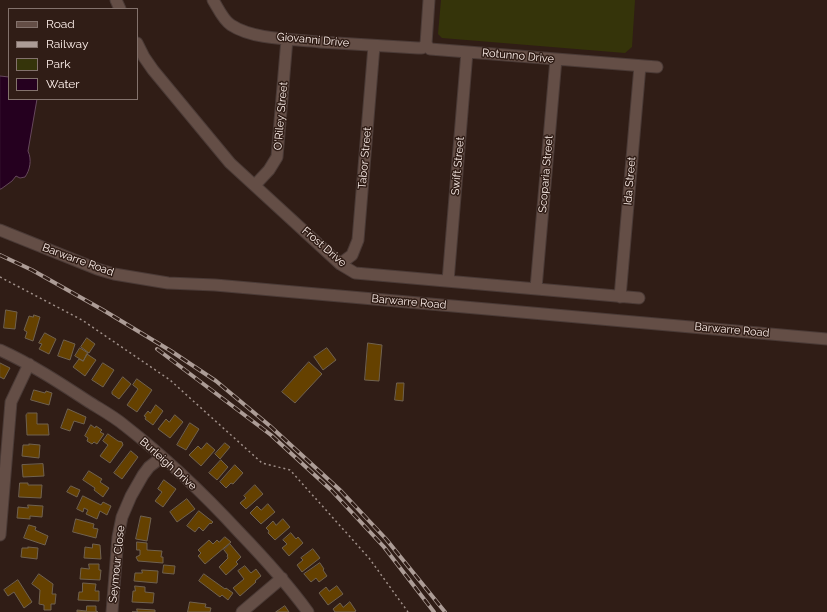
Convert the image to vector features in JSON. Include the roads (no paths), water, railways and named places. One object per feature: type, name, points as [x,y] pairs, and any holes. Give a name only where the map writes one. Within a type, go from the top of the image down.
[{"type":"street","name":"Giovanni Drive","points":[[213,0],[220,12],[230,24],[251,34],[287,39],[374,46],[422,48],[426,44]]},
{"type":"street","points":[[426,44],[429,0]]},
{"type":"street","name":"O'Riley Street","points":[[255,185],[269,170],[277,157],[287,39]]},
{"type":"street","name":"Rotunno Drive","points":[[426,44],[430,49],[657,67]]},
{"type":"street","name":"Frost Drive","points":[[138,45],[144,57],[162,82],[230,163],[340,264],[355,273],[639,298]]},
{"type":"street","name":"Tabor Street","points":[[340,264],[352,255],[358,240],[374,46]]},
{"type":"street","name":"Swift Street","points":[[448,281],[467,52]]},
{"type":"street","name":"Scoparia Street","points":[[536,288],[556,60]]},
{"type":"street","name":"Ida Street","points":[[620,297],[640,66]]},
{"type":"street","name":"Barwarre Road","points":[[0,230],[97,269],[142,279],[827,339]]},
{"type":"street","name":"Burleigh Drive","points":[[0,350],[29,364],[123,424],[162,457],[220,511],[282,578],[308,612]]},
{"type":"street","points":[[0,535],[11,402],[29,364]]},
{"type":"street","name":"Seymour Close","points":[[112,612],[118,537],[122,517],[131,496],[143,475],[149,467],[162,457]]},
{"type":"street","points":[[242,612],[282,578]]},
{"type":"water","points":[[0,76],[8,77],[8,100],[37,100],[28,151],[30,165],[28,171],[25,177],[20,178],[16,176],[12,181],[0,189]]},
{"type":"railway","points":[[0,255],[32,270],[103,310],[171,351],[216,381],[270,426],[341,491],[386,539],[445,612]]},
{"type":"railway","points":[[157,349],[271,435],[331,490],[384,547],[434,612]]}]
